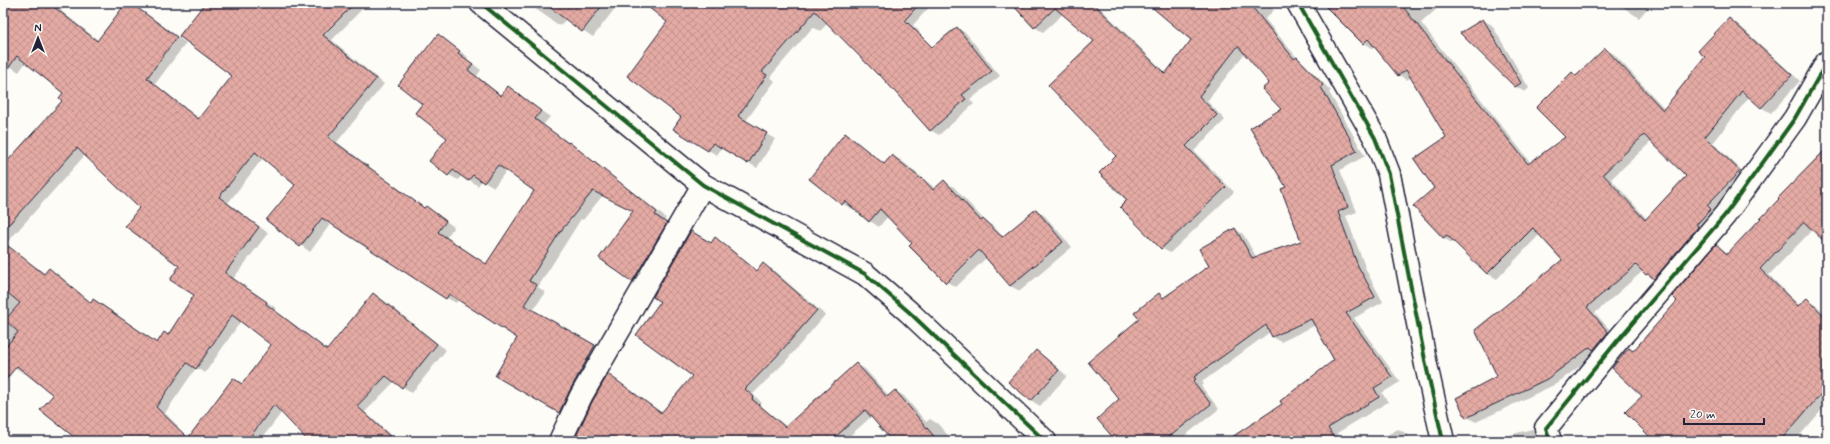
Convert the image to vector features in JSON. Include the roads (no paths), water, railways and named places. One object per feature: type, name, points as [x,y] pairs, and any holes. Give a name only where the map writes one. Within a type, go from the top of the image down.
[{"type":"street","points":[[481,3],[703,185],[866,274],[909,312],[1045,441]]},
{"type":"street","points":[[1298,3],[1375,138],[1389,174],[1426,365],[1443,441]]},
{"type":"street","points":[[1550,441],[1546,428],[1618,340],[1725,215],[1795,118],[1827,62]]},
{"type":"street","points":[[560,441],[581,396],[703,185]]}]
